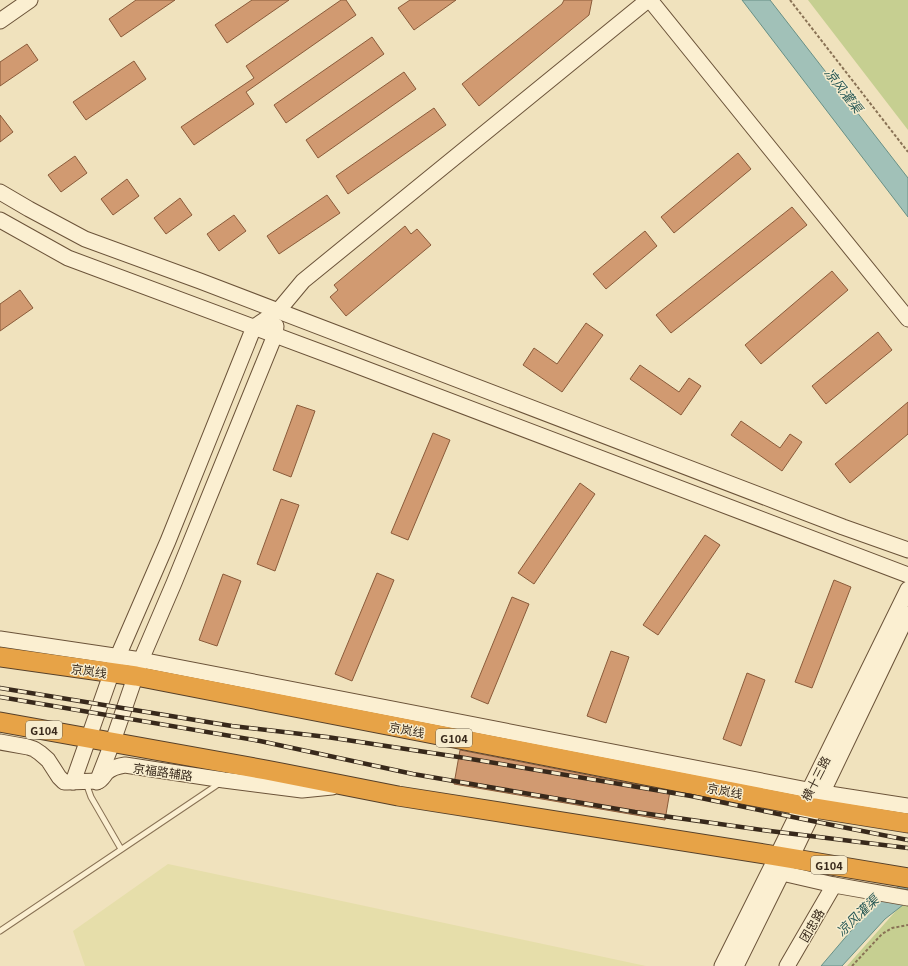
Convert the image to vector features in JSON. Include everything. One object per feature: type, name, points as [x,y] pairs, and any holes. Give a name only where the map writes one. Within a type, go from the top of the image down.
[{"type":"highway","name":"京岚线","points":[[0,657],[114,664],[139,668],[812,799],[908,823]]},
{"type":"highway","name":"G104","points":[[0,722],[258,768],[398,796],[783,862],[880,873],[908,878]]},
{"type":"street","points":[[0,21],[30,0]]},
{"type":"street","points":[[85,782],[88,737],[114,664],[168,541],[254,327],[278,311],[303,281],[649,0],[908,319]]},
{"type":"street","points":[[0,192],[85,239],[908,550]]},
{"type":"street","points":[[0,220],[68,258],[908,575]]},
{"type":"street","points":[[85,782],[113,742],[139,668],[275,335],[278,311]]},
{"type":"street","name":"横十三路","points":[[736,966],[908,589]]},
{"type":"street","name":"横十三路","points":[[812,799],[908,614]]},
{"type":"street","points":[[0,639],[114,664]]},
{"type":"street","points":[[0,742],[34,749],[48,760],[62,780],[67,782],[85,782]]},
{"type":"street","name":"京福路辅路","points":[[85,782],[102,780],[110,770],[122,765],[302,790],[346,786]]},
{"type":"street","points":[[812,799],[908,806]]},
{"type":"street","points":[[783,862],[834,885],[908,898]]},
{"type":"street","name":"横十三路","points":[[722,966],[783,862]]},
{"type":"street","name":"团忠路","points":[[787,966],[834,885]]},
{"type":"lane","points":[[0,931],[224,780]]},
{"type":"lane","points":[[85,782],[91,797],[121,849]]},
{"type":"path","points":[[790,0],[908,152]]},
{"type":"path","points":[[852,966],[882,934],[892,928],[908,925]]},
{"type":"shaded area","points":[[168,864],[646,966],[85,966],[73,931]]},
{"type":"green space","points":[[808,0],[908,0],[908,130]]},
{"type":"green space","points":[[902,904],[908,905],[908,966],[847,966]]},
{"type":"water","points":[[742,0],[770,0],[908,178],[908,217]]},
{"type":"water","points":[[908,879],[908,901],[885,919],[842,966],[821,966],[867,912]]},
{"type":"building","points":[[136,0],[175,0],[121,37],[109,19]]},
{"type":"building","points":[[252,0],[289,0],[227,43],[215,25]]},
{"type":"building","points":[[341,0],[346,0],[356,15],[246,92],[254,104],[194,145],[181,127],[254,78],[246,66]]},
{"type":"building","points":[[410,0],[456,0],[414,30],[398,8]]},
{"type":"building","points":[[564,0],[592,0],[589,15],[479,106],[462,84],[562,4]]},
{"type":"building","points":[[372,37],[384,54],[286,123],[274,105]]},
{"type":"building","points":[[27,44],[38,60],[0,86],[0,62]]},
{"type":"building","points":[[134,61],[146,79],[86,120],[73,102]]},
{"type":"building","points":[[404,72],[416,89],[318,158],[306,140]]},
{"type":"building","points":[[434,108],[446,125],[348,194],[336,176]]},
{"type":"building","points":[[0,115],[13,132],[0,142]]},
{"type":"building","points":[[738,153],[751,169],[674,233],[661,217]]},
{"type":"building","points":[[75,156],[87,173],[61,192],[48,175]]},
{"type":"building","points":[[127,179],[139,196],[113,215],[101,199]]},
{"type":"building","points":[[327,195],[340,213],[279,254],[267,236]]},
{"type":"building","points":[[180,198],[192,215],[166,234],[154,218]]},
{"type":"building","points":[[792,207],[807,225],[671,333],[656,315]]},
{"type":"building","points":[[234,215],[246,231],[219,251],[207,234]]},
{"type":"building","points":[[405,226],[411,234],[417,229],[431,245],[346,316],[330,297],[338,290],[334,285]]},
{"type":"building","points":[[645,231],[657,246],[606,289],[593,274]]},
{"type":"building","points":[[832,271],[848,290],[761,364],[745,345]]},
{"type":"building","points":[[20,290],[33,308],[0,331],[0,304]]},
{"type":"building","points":[[586,323],[603,335],[562,392],[523,365],[534,348],[557,364]]},
{"type":"building","points":[[878,332],[892,350],[826,404],[812,386]]},
{"type":"building","points":[[640,365],[679,392],[689,378],[701,386],[681,415],[630,379]]},
{"type":"building","points":[[908,402],[908,434],[850,483],[835,464]]},
{"type":"building","points":[[297,405],[315,411],[291,477],[273,470]]},
{"type":"building","points":[[741,421],[780,448],[790,434],[802,442],[782,471],[731,435]]},
{"type":"building","points":[[433,433],[450,440],[408,540],[391,533]]},
{"type":"building","points":[[580,483],[595,494],[534,584],[518,573]]},
{"type":"building","points":[[281,499],[299,505],[275,571],[257,564]]},
{"type":"building","points":[[705,535],[720,545],[658,635],[643,625]]},
{"type":"building","points":[[377,573],[394,580],[352,681],[335,674]]},
{"type":"building","points":[[223,574],[241,581],[217,646],[199,640]]},
{"type":"building","points":[[834,580],[851,587],[812,688],[795,682]]},
{"type":"building","points":[[512,597],[529,604],[488,704],[471,697]]},
{"type":"building","points":[[611,651],[629,657],[606,723],[587,716]]},
{"type":"building","points":[[747,673],[765,680],[741,746],[723,739]]},
{"type":"building","points":[[460,750],[670,791],[665,820],[454,784]]},
{"type":"railway","points":[[0,688],[232,726],[327,737],[465,758],[691,796],[908,840]]},
{"type":"railway","points":[[0,697],[260,741],[413,774],[635,812],[908,848]]},
{"type":"water label","name":"凉风灌渠","points":[[844,90]]},
{"type":"water label","name":"凉风灌渠","points":[[857,915]]}]
